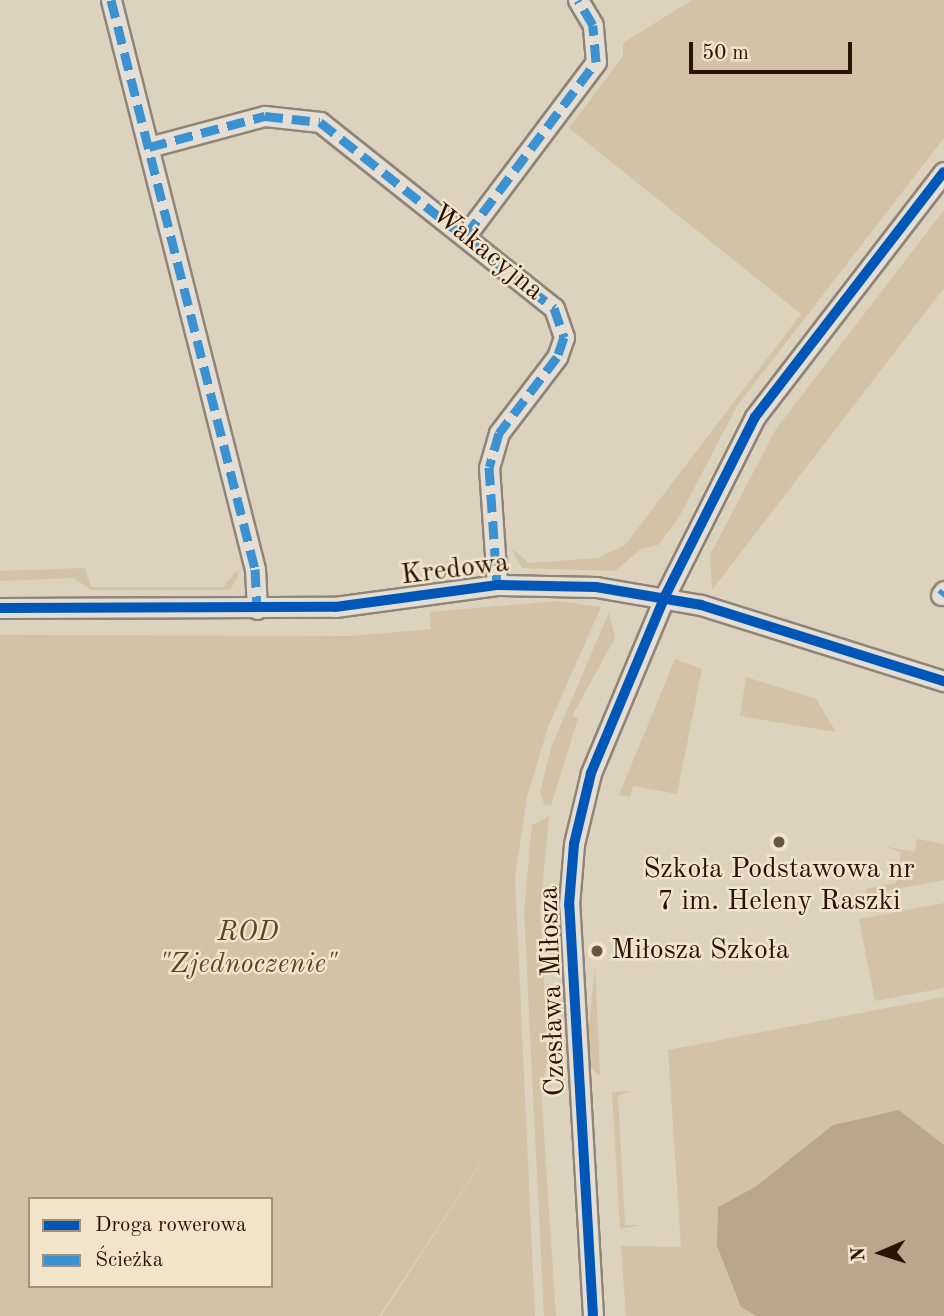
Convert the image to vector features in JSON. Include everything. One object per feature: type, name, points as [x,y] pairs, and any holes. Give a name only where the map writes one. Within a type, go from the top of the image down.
[{"type":"street","points":[[111,0],[255,569],[257,609]]},
{"type":"street","points":[[466,235],[596,62],[593,25],[578,0]]},
{"type":"street","name":"Wakacyjna","points":[[149,147],[265,116],[303,116],[466,235],[554,308],[564,337],[557,358],[493,447],[487,488],[497,586]]},
{"type":"street","name":"Czesława Miłosza","points":[[593,1316],[570,939],[572,856],[598,750],[664,596],[755,417],[944,172]]},
{"type":"street","name":"Kredowa","points":[[0,608],[257,609],[357,605],[497,586],[664,596],[944,681]]},
{"type":"green space","points":[[692,0],[944,0],[944,138],[737,406],[678,519],[658,545],[641,549],[615,571],[522,568],[511,548],[529,563],[598,558],[625,545],[801,314],[569,128],[623,56],[623,43]]},
{"type":"green space","points":[[944,210],[944,288],[712,590],[710,555],[776,429]]},
{"type":"green space","points":[[85,568],[91,587],[223,587],[237,570],[238,576],[230,590],[91,590],[74,578],[0,581],[0,571]]},
{"type":"green space","name":"ROD \"Zjednoczenie\"","points":[[557,601],[601,607],[548,727],[527,797],[515,877],[535,1316],[381,1316],[519,1105],[379,1316],[0,1316],[0,635],[351,636],[431,629],[430,612]]},
{"type":"green space","points":[[609,612],[615,638],[572,716],[578,718],[551,806],[544,804],[540,792],[551,748]]},
{"type":"green space","points":[[675,659],[702,669],[677,794],[633,786],[630,797],[619,795]]},
{"type":"green space","points":[[746,677],[816,699],[836,732],[740,716]]},
{"type":"green space","points":[[549,816],[540,911],[548,1058],[541,1089],[556,1316],[544,1316],[524,911],[532,825]]},
{"type":"green space","points":[[917,839],[944,844],[944,880],[864,895],[866,889],[896,883],[901,852],[883,846],[915,852]]},
{"type":"green space","points":[[944,903],[944,988],[875,1001],[859,919]]},
{"type":"green space","points":[[595,968],[598,1075],[589,1065],[587,1041]]},
{"type":"green space","points":[[944,997],[944,1145],[899,1110],[833,1125],[755,1187],[718,1207],[741,1307],[756,1316],[626,1316],[621,1246],[681,1247],[668,1050]]},
{"type":"green space","points":[[632,1091],[618,1096],[625,1225],[641,1225],[620,1229],[612,1092]]},
{"type":"shaded area","points":[[899,1110],[944,1145],[944,1316],[756,1316],[741,1307],[717,1246],[718,1207],[755,1187],[833,1125]]},
{"type":"marked path","points":[[111,0],[255,569],[257,609]]},
{"type":"marked path","points":[[466,235],[596,62],[593,25],[578,0]]},
{"type":"marked path","points":[[149,147],[265,116],[320,122],[554,308],[564,337],[557,357],[499,433],[489,467],[497,585]]},
{"type":"marked path","points":[[941,595],[944,591]]},
{"type":"cycle path","points":[[593,1316],[569,905],[574,844],[591,773],[665,596],[755,417],[944,172]]},
{"type":"cycle path","points":[[0,608],[335,607],[497,585],[596,587],[701,605],[944,681]]},
{"type":"place","name":"Szkoła Podstawowa nr 7 im. Heleny Raszki","points":[[779,842]]},
{"type":"place","name":"Miłosza Szkoła","points":[[597,951]]}]
